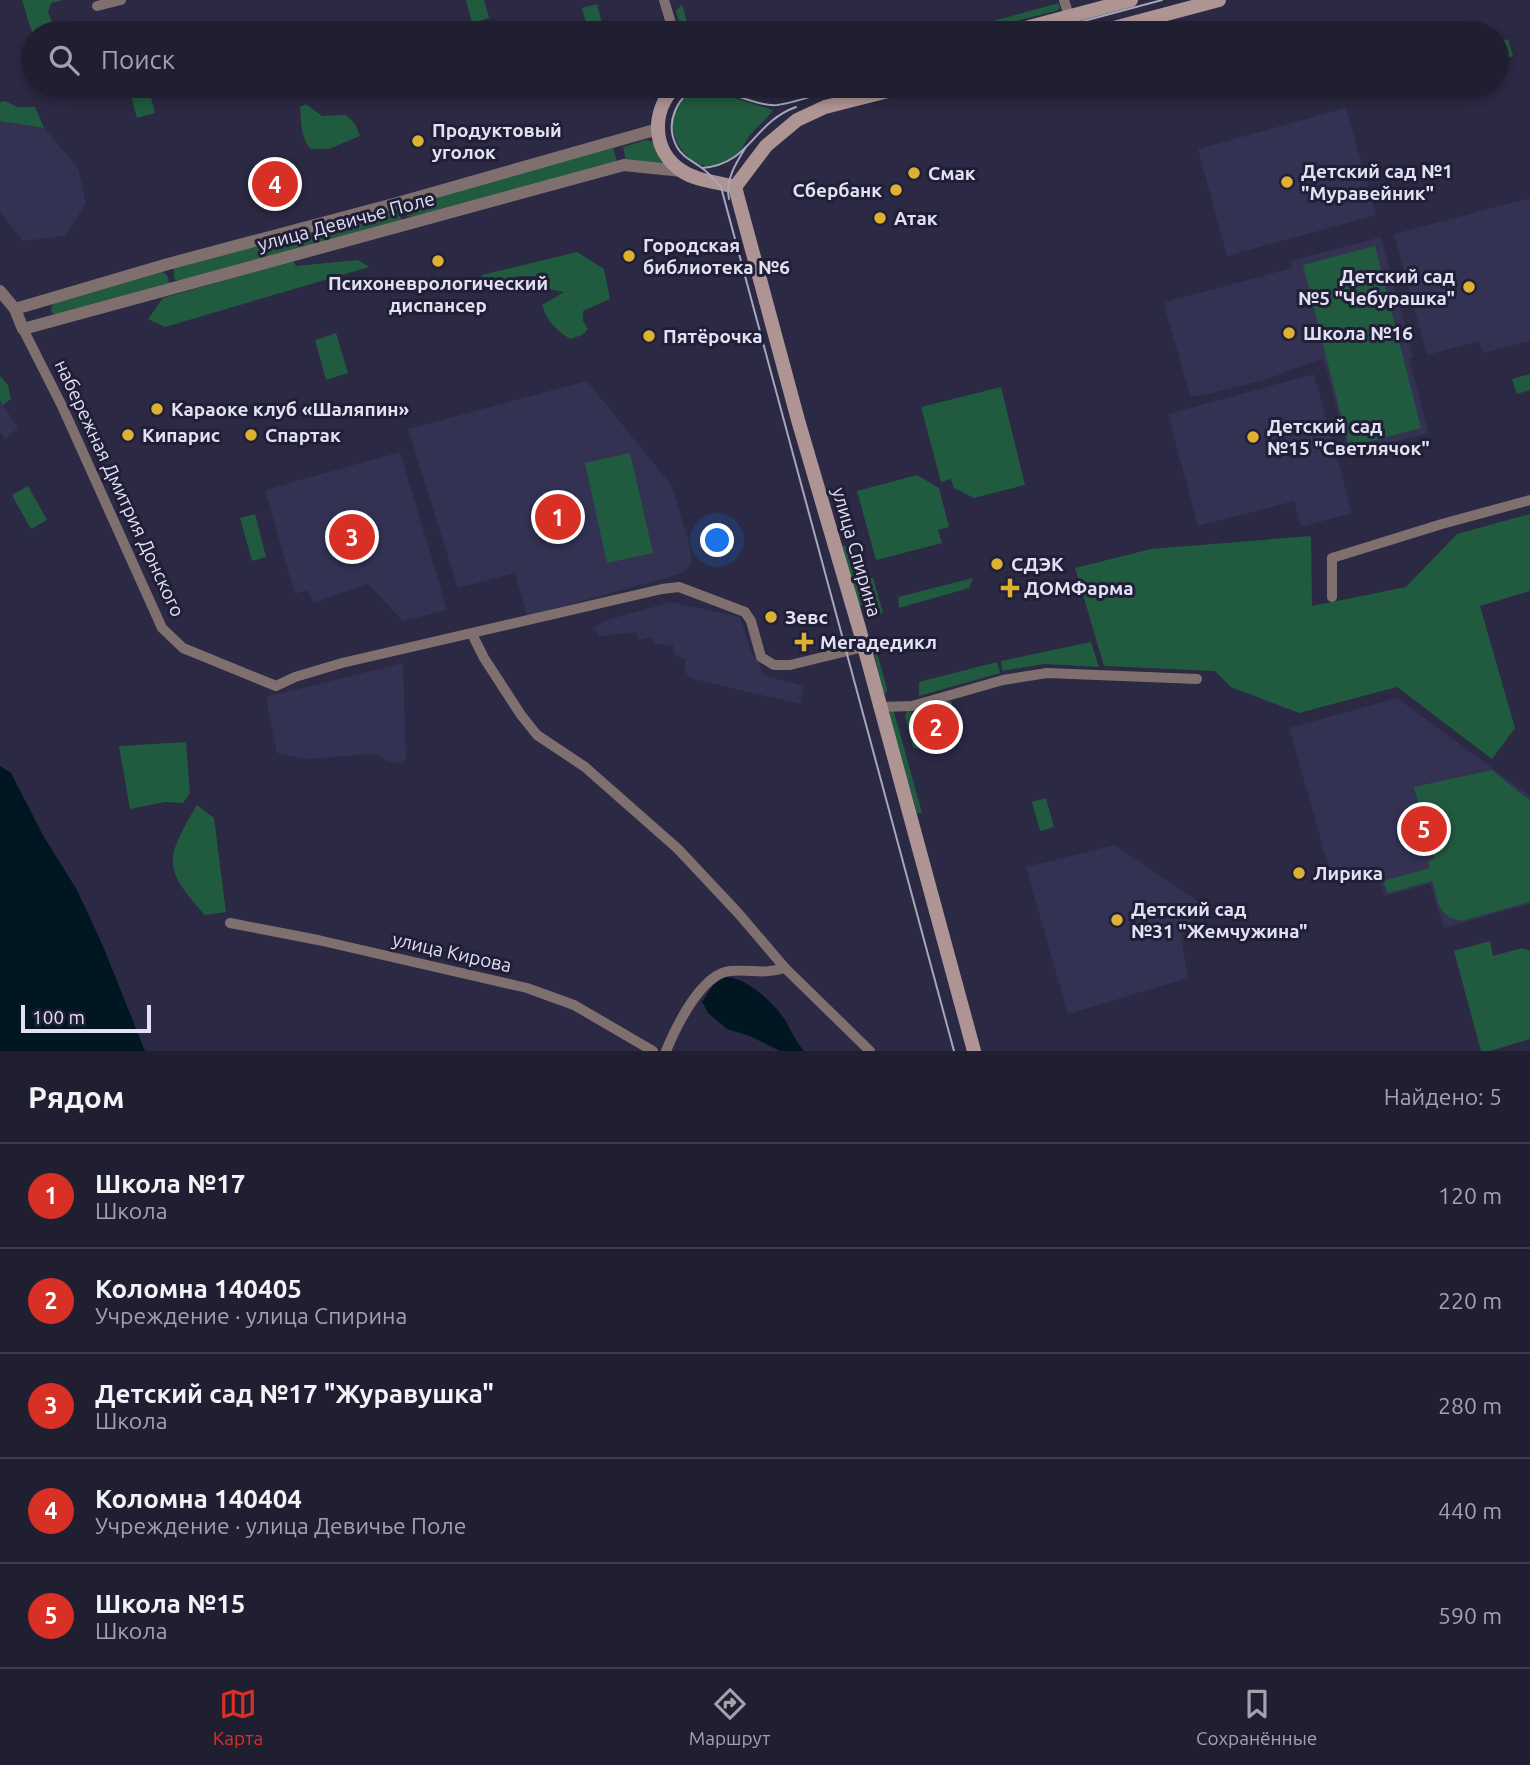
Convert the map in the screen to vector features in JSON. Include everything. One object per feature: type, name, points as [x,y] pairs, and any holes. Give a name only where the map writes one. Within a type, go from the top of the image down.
[{"type":"main road","points":[[1051,21],[1131,0]]},
{"type":"main road","points":[[1140,21],[1219,0]]},
{"type":"main road","points":[[665,98],[659,111],[660,144],[668,158],[682,171]]},
{"type":"main road","points":[[735,187],[766,146],[797,120],[825,107],[861,98]]},
{"type":"main road","name":"улица Девичье Поле","points":[[682,171],[735,187]]},
{"type":"main road","name":"улица Спирина","points":[[735,187],[974,1051]]},
{"type":"street","points":[[97,6],[121,0]]},
{"type":"street","points":[[664,0],[670,21]]},
{"type":"street","points":[[1065,0],[1069,16]]},
{"type":"street","name":"улица Девичье Поле","points":[[15,309],[658,129]]},
{"type":"street","name":"улица Девичье Поле","points":[[23,329],[624,166],[682,171]]},
{"type":"street","points":[[401,202],[407,225]]},
{"type":"street","points":[[168,264],[175,287]]},
{"type":"street","name":"набережная Дмитрия Донского","points":[[0,291],[15,309],[62,406],[162,628],[183,648],[276,686],[295,677],[342,663],[472,634]]},
{"type":"street","points":[[1332,597],[1332,558],[1530,500]]},
{"type":"street","points":[[864,647],[790,665],[774,665],[761,657],[751,621],[745,612],[679,587],[472,634],[514,705],[537,735],[586,767],[678,849],[785,968],[870,1051]]},
{"type":"street","points":[[881,707],[912,706],[1003,680],[1047,673],[1197,680]]},
{"type":"street","name":"улица Кирова","points":[[230,923],[318,940],[527,988],[574,1005],[618,1028],[653,1051]]},
{"type":"street","points":[[666,1051],[689,1006],[710,981],[725,971],[768,973],[785,968]]},
{"type":"shaded area","name":"Детский сад №1 \"Муравейник\"","points":[[1346,108],[1376,215],[1227,256],[1198,149]]},
{"type":"shaded area","points":[[0,121],[44,128],[78,168],[86,203],[65,236],[23,241],[0,212]]},
{"type":"shaded area","name":"Детский сад №5 \"Чебурашка\"","points":[[1530,198],[1530,341],[1483,353],[1479,341],[1427,355],[1394,234]]},
{"type":"shaded area","name":"Школа №16","points":[[1381,237],[1413,357],[1409,359],[1429,433],[1349,454],[1323,358],[1265,380],[1200,396],[1190,395],[1165,309],[1166,302],[1292,268],[1291,261]]},
{"type":"shaded area","name":"Детский сад №15 \"Светлячок\"","points":[[1314,374],[1352,513],[1301,527],[1294,501],[1198,526],[1168,414]]},
{"type":"shaded area","points":[[587,381],[672,486],[690,547],[692,565],[680,574],[527,616],[515,573],[458,588],[408,429]]},
{"type":"shaded area","points":[[0,400],[18,428],[5,439],[0,431]]},
{"type":"shaded area","points":[[400,452],[447,610],[403,621],[368,584],[313,603],[308,590],[295,594],[265,490]]},
{"type":"shaded area","points":[[671,602],[740,617],[752,654],[759,662],[763,675],[804,686],[800,704],[697,680],[688,676],[684,669],[686,660],[674,654],[673,644],[654,645],[652,637],[639,640],[637,632],[600,636],[592,628],[607,620]]},
{"type":"shaded area","points":[[403,663],[406,759],[400,763],[374,754],[304,759],[277,753],[266,697]]},
{"type":"shaded area","points":[[1397,698],[1530,796],[1530,904],[1444,928],[1430,884],[1385,896],[1377,873],[1346,879],[1330,872],[1289,728]]},
{"type":"shaded area","name":"Детский сад №31 \"Жемчужина\"","points":[[1115,845],[1203,905],[1181,936],[1188,978],[1068,1014],[1026,867]]},
{"type":"green space","points":[[22,0],[63,0],[51,3],[48,13],[52,21],[28,21]]},
{"type":"green space","points":[[466,0],[484,0],[489,18],[471,21]]},
{"type":"green space","points":[[1059,3],[1060,8],[1056,11],[1016,21],[993,21]]},
{"type":"green space","points":[[597,4],[601,21],[585,21],[582,8]]},
{"type":"green space","points":[[682,4],[687,21],[679,21],[676,11]]},
{"type":"green space","points":[[132,98],[151,98],[155,113],[137,118]]},
{"type":"green space","points":[[686,98],[735,98],[773,110],[749,136],[739,152],[722,164],[706,166],[691,160],[680,148],[674,133],[673,117],[679,103]]},
{"type":"green space","points":[[5,101],[17,107],[35,107],[44,128],[0,121],[0,102]]},
{"type":"green space","points":[[306,104],[322,116],[346,115],[355,124],[360,136],[329,149],[311,149],[303,135],[301,124],[300,107]]},
{"type":"green space","points":[[646,140],[653,142],[662,164],[626,161],[623,147]]},
{"type":"green space","points":[[613,148],[617,162],[407,216],[406,205]]},
{"type":"green space","points":[[396,208],[400,210],[401,220],[179,281],[174,279],[174,268]]},
{"type":"green space","points":[[1375,246],[1421,428],[1349,447],[1303,265]]},
{"type":"green space","points":[[577,252],[604,269],[610,299],[583,311],[583,321],[588,329],[582,335],[570,339],[553,325],[542,305],[564,292],[538,287],[536,276],[519,276],[487,290],[477,286],[482,275]]},
{"type":"green space","points":[[358,260],[369,267],[165,327],[148,319],[163,298],[293,261],[296,266]]},
{"type":"green space","points":[[162,272],[167,275],[169,283],[54,315],[51,311],[55,303]]},
{"type":"green space","points":[[336,333],[348,373],[326,380],[315,340]]},
{"type":"green space","points":[[1530,374],[1530,390],[1517,394],[1512,379]]},
{"type":"green space","points":[[0,376],[8,385],[11,399],[3,405],[0,400]]},
{"type":"green space","points":[[1001,387],[1025,485],[974,498],[954,488],[951,479],[941,482],[921,407]]},
{"type":"green space","points":[[630,453],[653,553],[607,563],[585,463]]},
{"type":"green space","points":[[917,475],[939,488],[949,527],[938,530],[942,543],[876,560],[857,491]]},
{"type":"green space","points":[[28,486],[47,520],[31,529],[12,495]]},
{"type":"green space","points":[[255,514],[266,557],[252,561],[240,518]]},
{"type":"green space","points":[[1530,514],[1530,591],[1480,606],[1515,728],[1492,759],[1397,687],[1299,713],[1231,687],[1215,671],[1104,666],[1075,568],[1151,549],[1311,536],[1312,606],[1406,587],[1457,534]]},
{"type":"green space","points":[[842,546],[846,546],[863,602],[861,606],[858,606]]},
{"type":"green space","points":[[873,578],[883,613],[874,614],[865,581]]},
{"type":"green space","points":[[973,578],[969,588],[899,608],[898,597]]},
{"type":"green space","points":[[873,638],[887,689],[886,694],[883,692],[871,640]]},
{"type":"green space","points":[[1091,642],[1099,667],[1044,664],[1002,671],[1001,661]]},
{"type":"green space","points":[[997,662],[1000,673],[919,696],[919,682]]},
{"type":"green space","points":[[951,701],[955,714],[953,718],[938,722],[936,717],[919,719],[917,708]]},
{"type":"green space","points":[[892,710],[922,813],[917,813],[889,714]]},
{"type":"green space","points":[[908,710],[911,711],[920,748],[918,749],[913,747],[905,716]]},
{"type":"green space","points":[[186,742],[190,793],[183,803],[165,802],[130,809],[119,746]]},
{"type":"green space","points":[[1492,770],[1530,801],[1530,902],[1461,921],[1443,912],[1432,881],[1388,893],[1383,881],[1430,868],[1428,861],[1434,859],[1414,787]]},
{"type":"green space","points":[[1046,798],[1054,827],[1040,831],[1032,802]]},
{"type":"green space","points":[[197,805],[214,818],[226,912],[205,915],[181,886],[175,874],[174,851]]},
{"type":"green space","points":[[1490,941],[1493,956],[1522,948],[1530,951],[1530,1039],[1490,1051],[1481,1051],[1454,951]]},
{"type":"water","points":[[0,766],[11,773],[44,837],[77,890],[103,946],[145,1051],[0,1051]]},
{"type":"water","points":[[724,977],[740,980],[769,1001],[783,1017],[804,1051],[780,1051],[750,1036],[727,1029],[708,1013],[702,1002],[713,985]]},
{"type":"tram line","points":[[1084,21],[1162,0]]},
{"type":"tram line","points":[[683,98],[672,120],[675,143],[685,157],[705,170],[721,187],[954,1051]]},
{"type":"tram line","points":[[744,98],[777,105],[806,98]]},
{"type":"tram line","points":[[702,168],[731,159],[781,114],[796,107]]},
{"type":"tram line","points":[[729,199],[730,178],[746,147]]},
{"type":"place","name":"Продуктовый уголок","points":[[418,141]]},
{"type":"place","name":"Смак","points":[[914,173]]},
{"type":"place","name":"Детский сад №1 \"Муравейник\"","points":[[1287,182]]},
{"type":"place","name":"Коломна 140404","points":[[275,184]]},
{"type":"place","name":"Сбербанк","points":[[896,190]]},
{"type":"place","name":"Атак","points":[[880,218]]},
{"type":"place","name":"Городская библиотека №6","points":[[629,256]]},
{"type":"place","name":"Психоневрологический диспансер","points":[[438,261]]},
{"type":"place","name":"Детский сад №5 \"Чебурашка\"","points":[[1469,287]]},
{"type":"place","name":"Школа №16","points":[[1289,333]]},
{"type":"place","name":"Пятёрочка","points":[[649,336]]},
{"type":"place","name":"Караоке клуб «Шаляпин»","points":[[157,409]]},
{"type":"place","name":"Кипарис","points":[[128,435]]},
{"type":"place","name":"Спартак","points":[[251,435]]},
{"type":"place","name":"Детский сад №15 \"Светлячок\"","points":[[1253,437]]},
{"type":"place","name":"Школа №17","points":[[558,517]]},
{"type":"place","name":"Детский сад №17 \"Журавушка\"","points":[[352,537]]},
{"type":"place","name":"СДЭК","points":[[997,564]]},
{"type":"place","name":"ДОМФарма","points":[[1010,588]]},
{"type":"place","name":"Зевс","points":[[771,617]]},
{"type":"place","name":"Мегадедикл","points":[[804,642]]},
{"type":"place","name":"Коломна 140405","points":[[936,727]]},
{"type":"place","name":"Школа №15","points":[[1424,829]]},
{"type":"place","name":"Лирика","points":[[1299,873]]},
{"type":"place","name":"Детский сад №31 \"Жемчужина\"","points":[[1117,920]]}]
